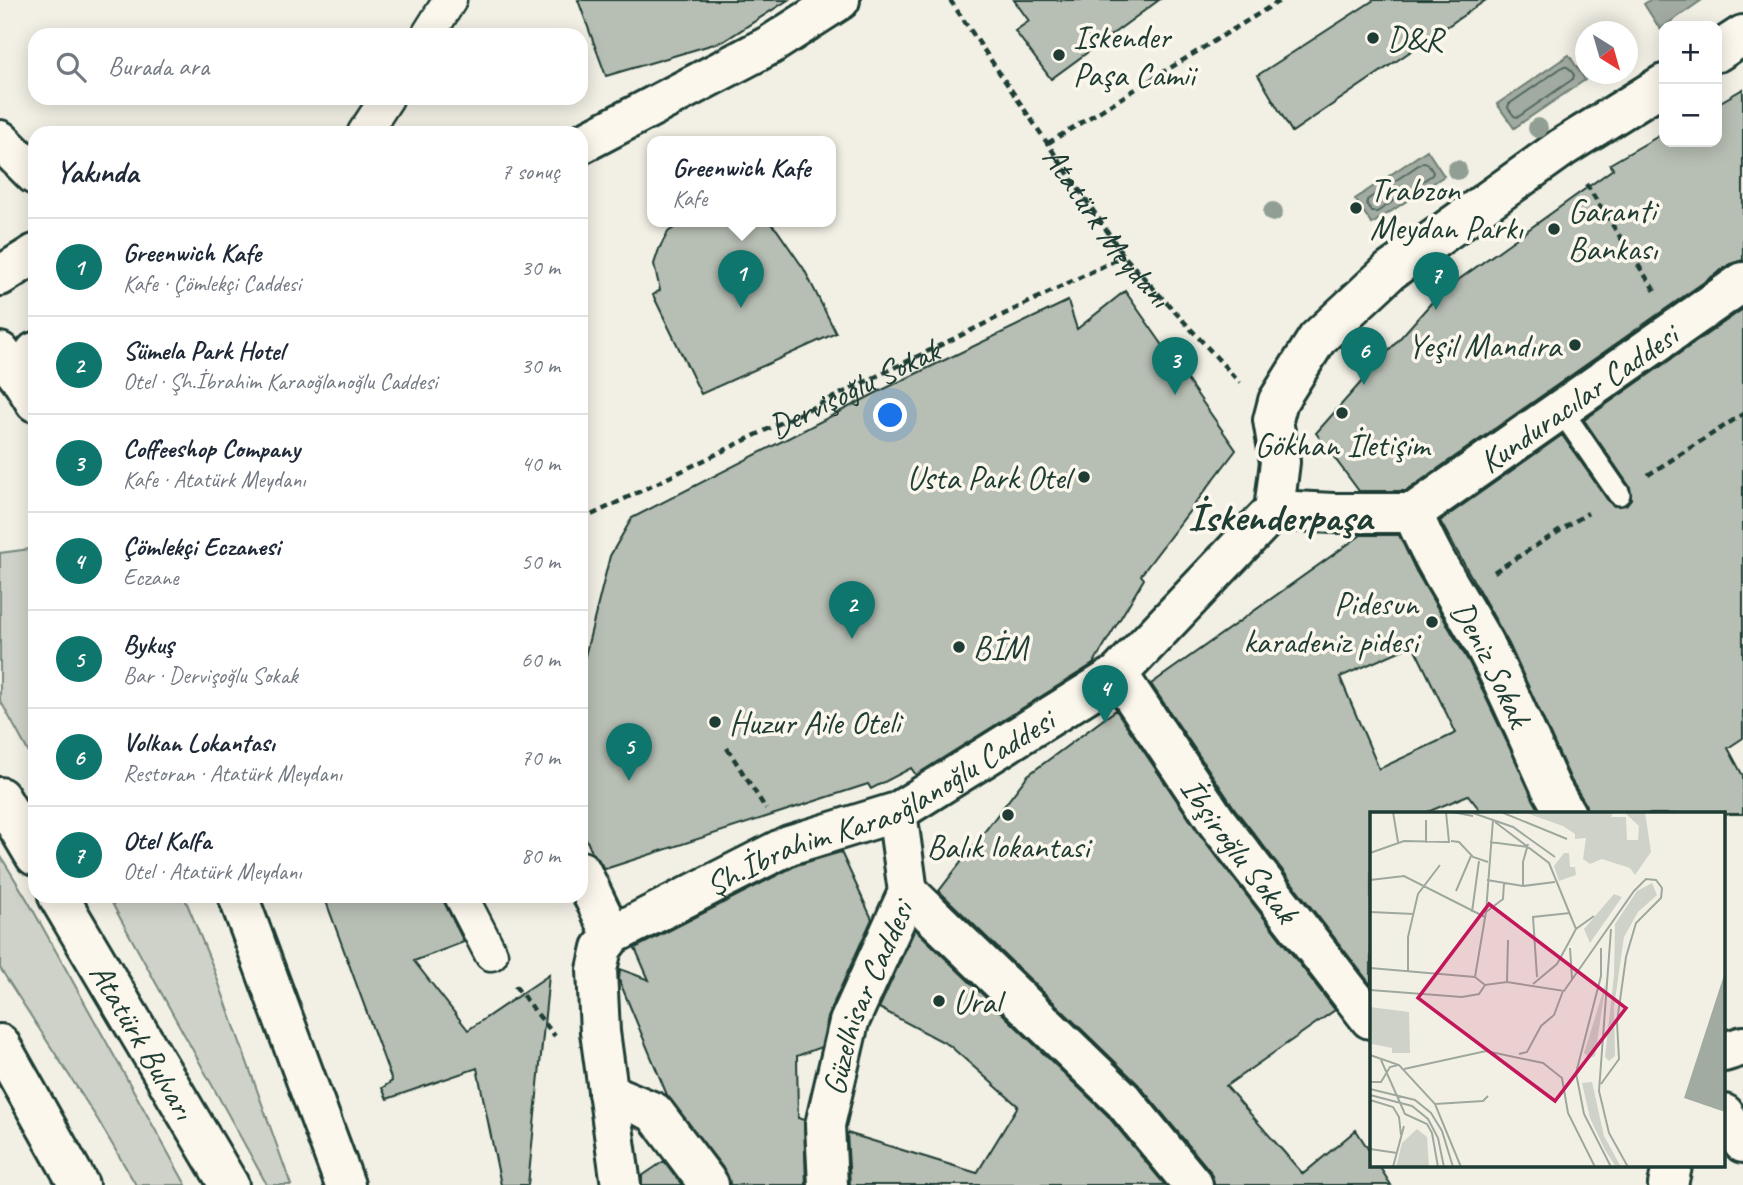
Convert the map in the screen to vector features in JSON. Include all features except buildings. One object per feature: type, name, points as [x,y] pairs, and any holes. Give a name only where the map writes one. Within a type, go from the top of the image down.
[{"type":"main road","points":[[588,143],[770,45],[840,0]]},
{"type":"main road","points":[[1722,49],[1743,36]]},
{"type":"main road","points":[[1413,513],[1274,510],[1280,462],[1273,420],[1278,401],[1317,339],[1390,271],[1563,147],[1659,87]]},
{"type":"main road","points":[[0,139],[28,168]]},
{"type":"main road","points":[[0,276],[28,258]]},
{"type":"main road","name":"Kunduracılar Caddesi","points":[[1413,513],[1743,282]]},
{"type":"main road","points":[[0,352],[28,376]]},
{"type":"main road","name":"Şh.İbrahim Karaoğlanoğlu Caddesi","points":[[612,935],[789,845],[897,812],[1118,674],[1274,510]]},
{"type":"main road","name":"Deniz Sokak","points":[[1413,513],[1420,531],[1480,638],[1565,812]]},
{"type":"main road","name":"İbşiroğlu Sokak","points":[[1118,674],[1217,822],[1370,1019]]},
{"type":"main road","points":[[0,797],[28,844]]},
{"type":"main road","name":"Güzelhisar Caddesi","points":[[828,1185],[825,1125],[849,1023],[908,892],[897,812]]},
{"type":"main road","points":[[588,885],[612,935],[602,948],[597,971],[600,1032],[621,1185]]},
{"type":"main road","points":[[908,892],[1124,1100],[1193,1185]]},
{"type":"main road","name":"Atatürk Bulvarı","points":[[62,903],[229,1185]]},
{"type":"main road","points":[[240,903],[345,1185]]},
{"type":"main road","points":[[0,1044],[79,1185]]},
{"type":"main road","points":[[1726,1051],[1743,1046]]},
{"type":"main road","points":[[608,1093],[654,1112],[709,1185]]},
{"type":"main road","points":[[1726,1117],[1743,1143]]},
{"type":"street","points":[[432,28],[450,0]]},
{"type":"street","points":[[369,126],[382,105]]},
{"type":"street","points":[[465,903],[491,954]]},
{"type":"lane","points":[[1561,410],[1619,494]]},
{"type":"path","name":"Atatürk Meydanı","points":[[950,0],[1124,256],[1273,420]]},
{"type":"path","points":[[1048,143],[1192,52],[1281,0]]},
{"type":"path","points":[[1563,147],[1679,327]]},
{"type":"path","name":"Dervişoğlu Sokak","points":[[588,517],[1124,256]]},
{"type":"path","points":[[727,748],[789,845]]},
{"type":"path","points":[[491,954],[558,1040]]},
{"type":"shaded area","points":[[28,549],[28,751],[0,700],[0,553]]},
{"type":"shaded area","points":[[0,855],[186,1185],[136,1185],[98,1120],[0,968]]},
{"type":"shaded area","points":[[112,903],[187,903],[213,967],[291,1185],[267,1185]]},
{"type":"water","points":[[1650,0],[1702,0],[1672,21],[1659,21],[1659,27],[1644,4]]},
{"type":"water","points":[[1569,55],[1575,64],[1575,84],[1579,84],[1514,128],[1497,104]]},
{"type":"water","points":[[1427,150],[1444,176],[1372,224],[1355,199]]},
{"type":"place","name":"D&R","points":[[1373,38]]},
{"type":"place","name":"Iskender Paşa Camii","points":[[1059,55]]},
{"type":"place","name":"Trabzon Meydan Parkı","points":[[1356,208]]},
{"type":"place","name":"Garanti Bankası","points":[[1554,229]]},
{"type":"place","name":"Greenwich Kafe","points":[[741,308]]},
{"type":"place","name":"Otel Kalfa","points":[[1436,310]]},
{"type":"place","name":"Yeşil Mandıra","points":[[1575,345]]},
{"type":"place","name":"Volkan Lokantası","points":[[1364,385]]},
{"type":"place","name":"Coffeeshop Company","points":[[1175,395]]},
{"type":"place","name":"Gökhan İletişim","points":[[1342,413]]},
{"type":"place","name":"Usta Park Otel","points":[[1084,477]]},
{"type":"place","name":"Pidesun karadeniz pidesi","points":[[1432,622]]},
{"type":"place","name":"Sümela Park Hotel","points":[[852,639]]},
{"type":"place","name":"BİM","points":[[959,647]]},
{"type":"place","name":"Huzur Aile Oteli","points":[[715,722]]},
{"type":"place","name":"Çömlekçi Eczanesi","points":[[1105,723]]},
{"type":"place","name":"Bykuş","points":[[629,781]]},
{"type":"place","name":"Balık lokantasi","points":[[1008,815]]},
{"type":"place","name":"Ural","points":[[939,1001]]},
{"type":"district","name":"İskenderpaşa","points":[[1280,516]]}]
